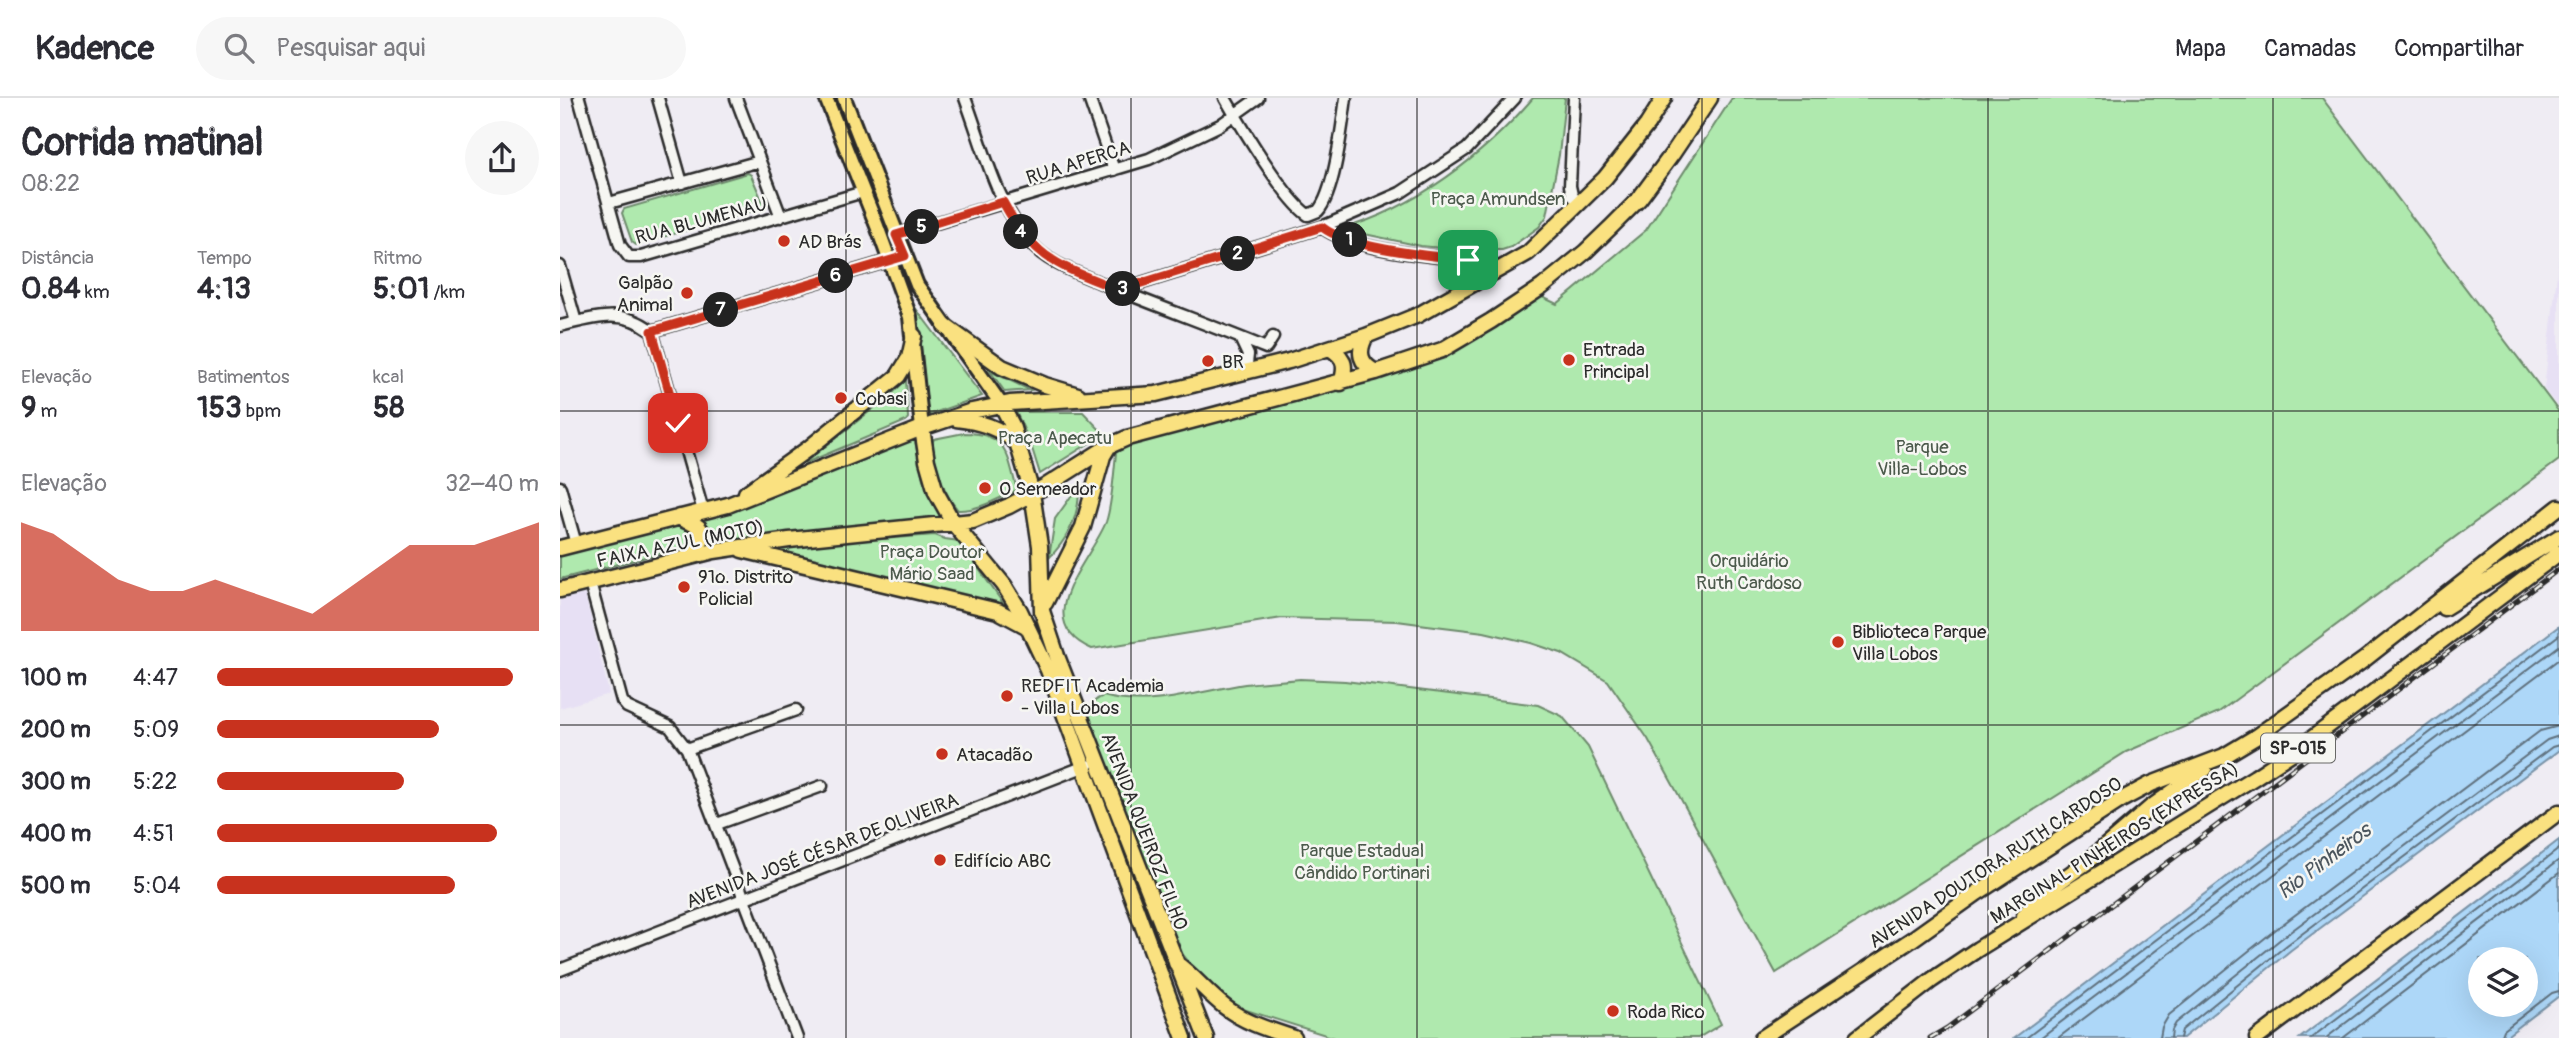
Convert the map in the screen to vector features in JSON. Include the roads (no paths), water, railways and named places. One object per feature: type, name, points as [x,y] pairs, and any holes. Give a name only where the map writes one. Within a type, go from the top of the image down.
[{"type":"highway","points":[[560,548],[728,505],[922,428],[1001,404],[1156,394],[1331,349],[1366,336],[1418,314],[1528,253],[1605,178],[1647,125],[1664,98]]},
{"type":"highway","points":[[1694,98],[1698,105],[1698,117]]},
{"type":"highway","points":[[560,589],[687,556],[850,534],[954,524],[991,514],[1127,438],[1341,383],[1441,350],[1542,287],[1585,252],[1639,199],[1710,98]]},
{"type":"highway","points":[[945,326],[1002,367],[1045,385],[1089,398]]},
{"type":"highway","points":[[728,505],[808,449],[898,376],[909,358],[914,336]]},
{"type":"highway","points":[[1366,336],[1361,348],[1362,360],[1364,365],[1376,372]]},
{"type":"highway","points":[[1331,349],[1341,356],[1345,365],[1341,383]]},
{"type":"highway","name":"AVENIDA QUEIROZ FILHO","points":[[1001,404],[1012,425],[1032,493],[1040,546],[1042,611],[1090,764],[1184,1038]]},
{"type":"highway","points":[[950,419],[986,424],[1000,429],[1018,444]]},
{"type":"highway","name":"AVENIDA QUEIROZ FILHO","points":[[922,428],[930,477],[954,524],[1004,585],[1029,628],[1176,963],[1206,1038]]},
{"type":"highway","points":[[1042,611],[1051,586],[1083,527],[1103,456],[1109,446]]},
{"type":"highway","name":"AVENIDA DOUTORA RUTH CARDOSO","points":[[1762,1038],[2120,800],[2151,784],[2224,756],[2292,711],[2426,613],[2559,507]]},
{"type":"highway","points":[[678,517],[696,524],[702,532],[702,540],[687,556]]},
{"type":"highway","points":[[2426,613],[2445,608],[2559,537]]},
{"type":"highway","points":[[734,548],[999,611],[1029,628]]},
{"type":"highway","name":"MARGINAL PINHEIROS (EXPRESSA)","points":[[1857,1038],[1932,979],[2299,748],[2559,553]]},
{"type":"highway","points":[[2022,920],[2038,897],[2087,862],[2150,808],[2224,756]]},
{"type":"highway","points":[[2257,1038],[2559,812]]},
{"type":"highway","points":[[1176,963],[1227,1009],[1250,1022],[1294,1038]]},
{"type":"main road","name":"AVENIDA QUEIROZ FILHO","points":[[826,98],[911,317],[922,428]]},
{"type":"main road","name":"AVENIDA QUEIROZ FILHO","points":[[844,98],[916,285],[1001,404]]},
{"type":"street","name":"RUA BLUMENAU","points":[[579,98],[622,250],[634,258],[863,191]]},
{"type":"street","points":[[658,98],[682,183]]},
{"type":"street","points":[[736,98],[781,216]]},
{"type":"street","points":[[965,98],[1003,202],[1020,229],[1041,254],[1119,290],[1266,348],[1273,337]]},
{"type":"street","points":[[1089,98],[1114,170]]},
{"type":"street","points":[[1225,98],[1277,178],[1308,215],[1318,211],[1327,197],[1346,98]]},
{"type":"street","name":"RUA APERCA","points":[[896,235],[1114,170],[1173,149],[1235,116],[1258,98]]},
{"type":"street","points":[[1119,290],[1322,227],[1400,193],[1467,149],[1515,98]]},
{"type":"street","points":[[1574,98],[1570,186],[1572,195],[1579,204]]},
{"type":"street","points":[[609,203],[760,161]]},
{"type":"street","points":[[1322,227],[1341,239],[1392,250],[1488,262],[1496,272]]},
{"type":"street","points":[[652,331],[905,256]]},
{"type":"street","points":[[560,266],[576,322]]},
{"type":"street","points":[[560,326],[615,315],[644,325],[652,331],[703,511]]},
{"type":"street","points":[[1240,337],[1248,355],[1245,372]]},
{"type":"street","points":[[560,487],[576,544]]},
{"type":"street","name":"FAIXA AZUL (MOTO)","points":[[560,589],[687,556],[763,541],[850,534]]},
{"type":"street","points":[[590,583],[624,704],[670,727],[687,749],[797,1038]]},
{"type":"street","points":[[687,749],[796,710]]},
{"type":"street","name":"AVENIDA JOSÉ CÉSAR DE OLIVEIRA","points":[[560,970],[862,855],[1090,764]]},
{"type":"street","points":[[717,824],[822,786]]},
{"type":"water","name":"Rio Pinheiros","points":[[2559,626],[2559,750],[2291,950],[2183,1038],[2014,1038]]},
{"type":"water","points":[[2559,840],[2559,996],[2538,1012],[2538,947],[2468,947],[2468,1017],[2532,1017],[2504,1038],[2300,1038]]},
{"type":"railway","points":[[1930,1038],[1947,1028],[2559,569]]},
{"type":"place","name":"AD Brás","points":[[784,241]]},
{"type":"place","name":"Galpão Animal","points":[[687,293]]},
{"type":"place","name":"Entrada Principal","points":[[1569,360]]},
{"type":"place","name":"BR","points":[[1208,361]]},
{"type":"place","name":"Cobasi","points":[[841,398]]},
{"type":"place","name":"O Semeador","points":[[985,488]]},
{"type":"place","name":"91o. Distrito Policial","points":[[684,587]]},
{"type":"place","name":"Biblioteca Parque Villa Lobos","points":[[1838,642]]},
{"type":"place","name":"REDFIT Academia - Villa Lobos","points":[[1007,696]]},
{"type":"place","name":"Atacadão","points":[[942,754]]},
{"type":"place","name":"Edifício ABC","points":[[940,860]]},
{"type":"place","name":"Roda Rico","points":[[1613,1011]]},
{"type":"park label","name":"Praça Amundsen","points":[[1498,198]]},
{"type":"park label","name":"Praça Apecatu","points":[[1055,437]]},
{"type":"park label","name":"Parque Villa-Lobos","points":[[1922,457]]},
{"type":"park label","name":"Praça Doutor Mário Saad","points":[[932,562]]},
{"type":"park label","name":"Orquidário Ruth Cardoso","points":[[1749,571]]},
{"type":"park label","name":"Parque Estadual Cândido Portinari","points":[[1362,861]]}]
